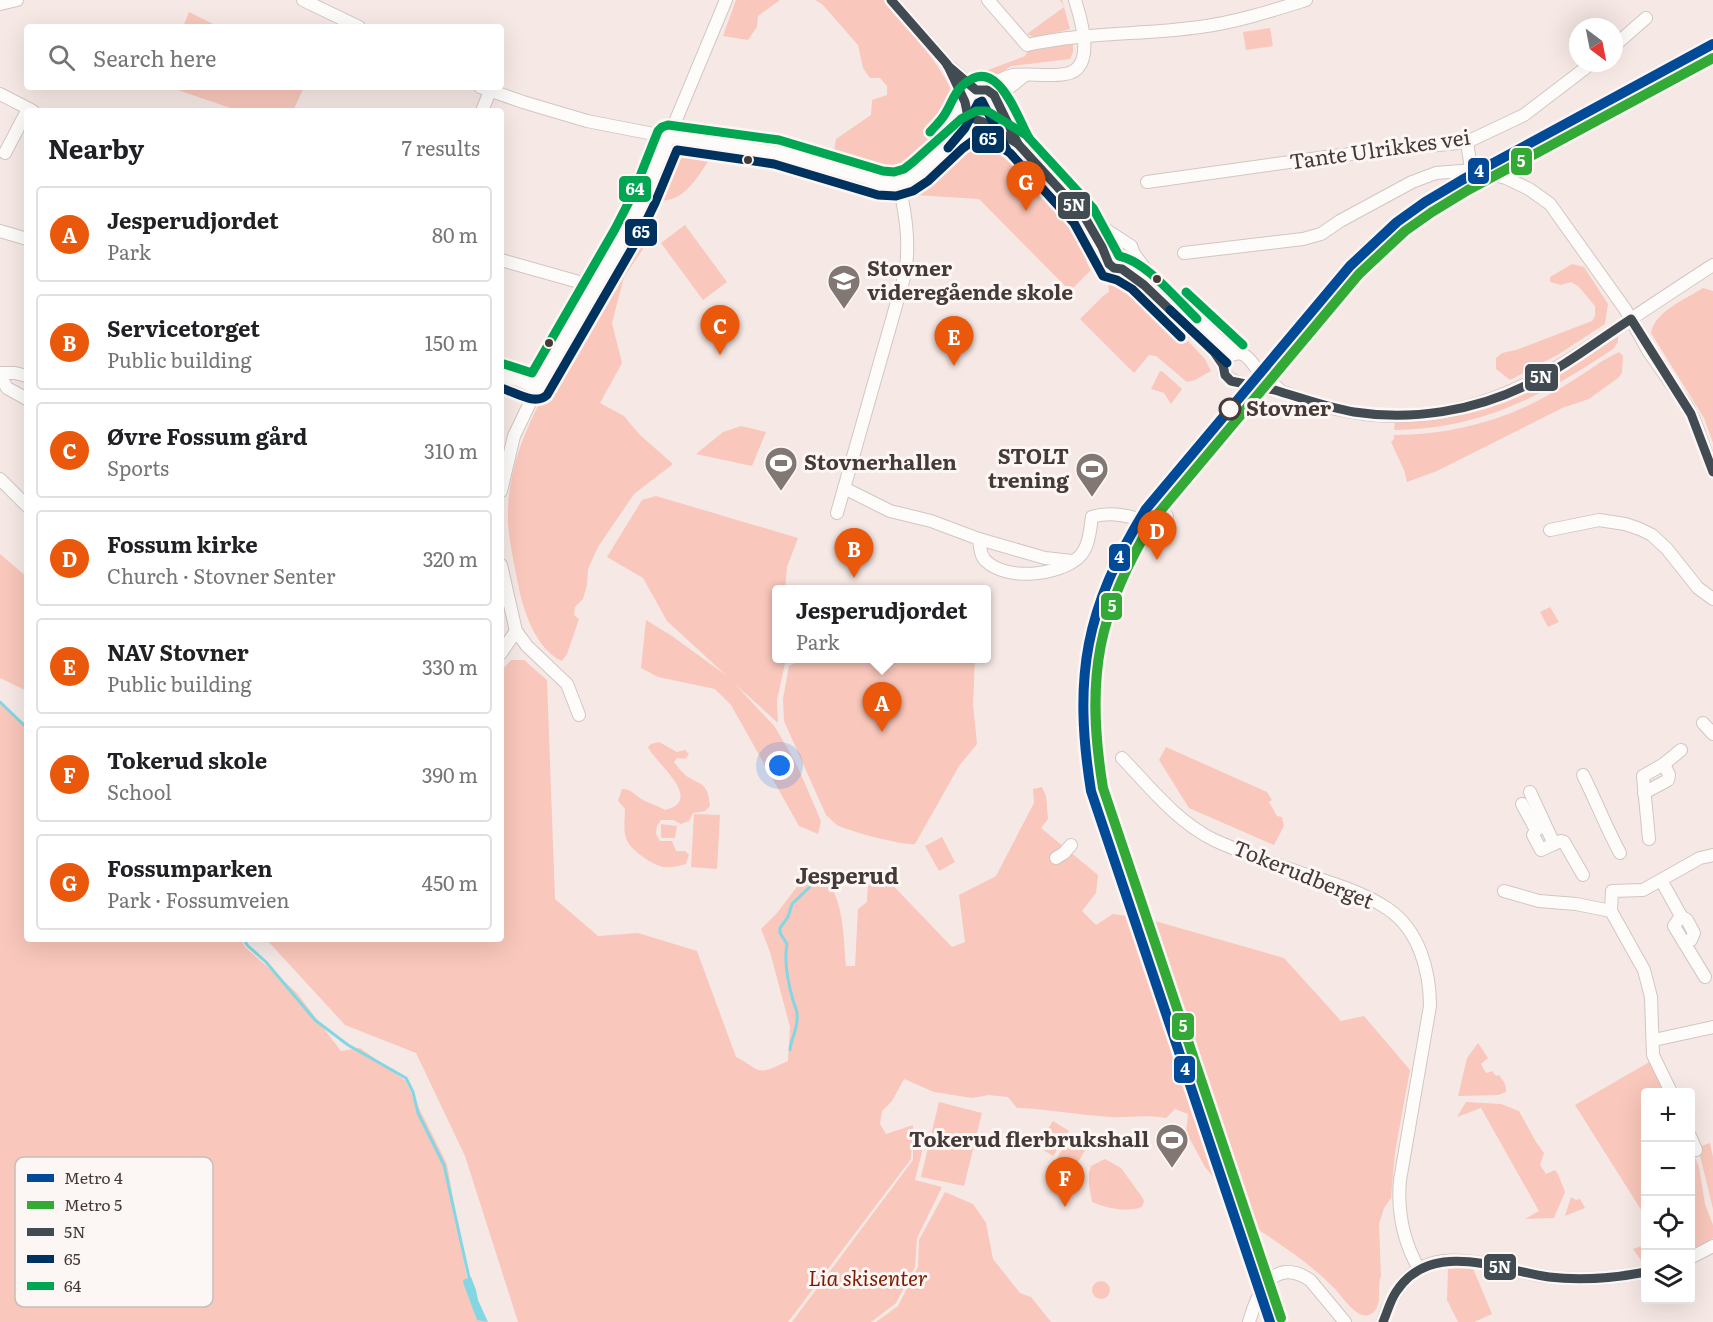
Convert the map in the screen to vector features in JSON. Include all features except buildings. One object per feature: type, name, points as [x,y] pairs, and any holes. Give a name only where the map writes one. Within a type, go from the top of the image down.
[{"type":"street","points":[[0,4],[17,0]]},
{"type":"street","points":[[303,0],[353,24]]},
{"type":"street","points":[[504,478],[514,436],[537,388],[635,218],[726,0]]},
{"type":"street","points":[[891,0],[947,64],[980,90],[991,92],[1018,144],[1084,216],[1111,267],[1122,270],[1149,290],[1214,352],[1223,365],[1228,379],[1235,383],[1247,380],[1252,374],[1252,364]]},
{"type":"street","points":[[988,0],[1027,45],[1084,36],[1200,27],[1254,17],[1306,0]]},
{"type":"street","points":[[898,178],[921,159],[952,126],[969,95],[1007,77],[1060,75],[1074,72],[1080,66],[1083,59],[1084,36],[1075,0]]},
{"type":"street","points":[[1623,38],[1646,18]]},
{"type":"street","points":[[947,64],[969,116],[1018,144]]},
{"type":"street","name":"Tante Ulrikkes vei","points":[[1147,182],[1333,156],[1467,142],[1524,115],[1580,72]]},
{"type":"street","points":[[488,90],[587,121],[669,138],[783,154],[864,177],[881,185],[922,171],[954,139],[981,122],[992,118],[997,102],[1025,75]]},
{"type":"street","points":[[482,108],[485,90]]},
{"type":"street","points":[[0,94],[27,108]]},
{"type":"street","points":[[5,153],[24,122]]},
{"type":"street","points":[[1467,142],[1472,169]]},
{"type":"street","points":[[1184,253],[1303,239],[1322,234],[1340,220],[1412,182],[1436,173],[1472,169],[1506,178],[1529,189],[1550,204],[1631,319],[1649,352],[1688,406],[1713,472]]},
{"type":"street","points":[[837,513],[905,274],[908,235],[898,178]]},
{"type":"street","points":[[1084,216],[1131,246],[1147,271],[1235,354]]},
{"type":"street","points":[[0,231],[24,238]]},
{"type":"street","points":[[1106,255],[1112,243],[1123,241]]},
{"type":"street","points":[[1122,270],[1133,262],[1134,254]]},
{"type":"street","points":[[504,261],[579,282],[595,289]]},
{"type":"street","points":[[1241,382],[1337,409],[1374,415],[1414,415],[1454,410],[1489,400],[1527,385],[1569,361],[1712,266]]},
{"type":"street","points":[[1223,365],[1229,356],[1235,354],[1246,356],[1282,392]]},
{"type":"street","points":[[24,375],[0,374],[7,388],[24,397]]},
{"type":"street","points":[[504,377],[537,388]]},
{"type":"street","points":[[0,479],[24,503]]},
{"type":"street","points":[[844,488],[890,511],[931,521],[979,539],[1045,558],[1073,561]]},
{"type":"street","points":[[979,539],[982,556],[986,562],[1023,574],[1044,573],[1080,556],[1087,543],[1092,517],[1103,513],[1156,524],[1167,516]]},
{"type":"street","points":[[1550,530],[1599,520],[1640,529],[1652,535],[1667,549],[1698,588],[1713,599]]},
{"type":"street","points":[[504,578],[516,631],[527,646],[567,684],[579,715]]},
{"type":"street","points":[[504,649],[516,631]]},
{"type":"street","points":[[1703,723],[1713,734]]},
{"type":"street","points":[[1649,839],[1644,794],[1668,780],[1669,775],[1664,764],[1681,750]]},
{"type":"street","name":"Tokerudberget","points":[[1122,758],[1180,820],[1214,839],[1356,893],[1389,910],[1410,931],[1423,957],[1429,978],[1430,1006],[1402,1168],[1398,1205],[1406,1241],[1419,1269]]},
{"type":"street","points":[[1583,775],[1620,853]]},
{"type":"street","points":[[1530,792],[1540,827]]},
{"type":"street","points":[[1522,804],[1554,844],[1564,842],[1583,874]]},
{"type":"street","points":[[1056,858],[1071,845]]},
{"type":"street","points":[[1669,1088],[1653,1056],[1651,997],[1644,970],[1611,911],[1612,891],[1643,890],[1700,858],[1713,855]]},
{"type":"street","points":[[1661,880],[1681,916],[1687,920],[1694,933],[1691,940],[1684,943],[1705,977]]},
{"type":"street","points":[[1504,891],[1539,901],[1576,904],[1611,911]]},
{"type":"street","points":[[1654,1040],[1713,1027]]},
{"type":"street","points":[[1693,1142],[1696,1150]]},
{"type":"street","points":[[1695,1255],[1713,1246]]},
{"type":"street","points":[[1383,1322],[1389,1304],[1400,1287],[1419,1269],[1451,1259],[1558,1278],[1609,1278],[1641,1273]]},
{"type":"street","points":[[1249,1322],[1257,1296],[1264,1285],[1272,1278],[1288,1273],[1304,1276],[1314,1284],[1345,1322]]},
{"type":"green space","points":[[736,0],[780,0],[758,16],[757,27],[748,40],[723,36]]},
{"type":"green space","points":[[815,0],[884,0],[934,61],[950,87],[954,103],[950,119],[922,151],[902,166],[876,170],[811,152],[834,151],[836,139],[871,115],[872,100],[887,95],[887,86],[880,78],[870,78],[863,68],[858,45],[822,4]]},
{"type":"green space","points":[[1064,7],[1070,29],[1035,38],[1027,34]]},
{"type":"green space","points":[[189,12],[213,24],[184,24]]},
{"type":"green space","points":[[1270,28],[1273,46],[1246,50],[1243,32]]},
{"type":"green space","points":[[1065,42],[1073,44],[1070,59],[1011,66],[981,81],[973,79],[972,76],[1025,56],[1028,51]]},
{"type":"green space","points":[[178,90],[303,90],[294,108],[230,108]]},
{"type":"green space","points":[[978,138],[1006,152],[1079,233],[1091,270],[1070,291],[979,199],[912,193],[913,187],[935,168],[944,166],[965,144]]},
{"type":"green space","points":[[687,150],[713,154],[695,180],[681,195],[663,200],[652,198],[671,155]]},
{"type":"green space","points":[[685,225],[727,282],[703,300],[661,243]]},
{"type":"green space","points":[[635,238],[643,249],[624,277],[612,323],[622,363],[600,403],[624,416],[639,434],[673,464],[634,494],[598,547],[588,569],[583,599],[575,607],[574,615],[579,619],[567,654],[562,661],[553,656],[539,640],[521,599],[508,521],[513,472],[528,426],[539,404]]},
{"type":"green space","points":[[1572,264],[1584,267],[1608,304],[1605,324],[1559,354],[1510,380],[1496,369],[1496,358],[1502,353],[1516,350],[1592,321],[1595,316],[1595,306],[1578,286],[1571,282],[1561,285],[1550,282],[1550,277]]},
{"type":"green space","points":[[1108,280],[1118,281],[1185,343],[1188,341],[1205,359],[1211,371],[1187,382],[1156,356],[1149,355],[1134,373],[1080,319],[1109,292]]},
{"type":"green space","points":[[1703,288],[1713,291],[1713,443],[1704,418],[1651,333],[1653,325],[1664,312]]},
{"type":"green space","points":[[1618,335],[1618,342],[1613,349],[1561,381],[1510,407],[1455,424],[1394,430],[1395,421],[1496,404],[1551,378]]},
{"type":"green space","points":[[1619,352],[1623,356],[1622,373],[1589,399],[1562,408],[1437,471],[1407,482],[1391,442],[1394,435],[1456,429],[1496,419],[1534,403]]},
{"type":"green space","points":[[1160,371],[1182,389],[1171,404],[1164,393],[1151,389]]},
{"type":"green space","points":[[741,426],[766,432],[752,466],[696,454],[723,432]]},
{"type":"green space","points":[[656,496],[798,538],[787,567],[785,585],[772,585],[772,663],[785,663],[777,700],[778,723],[735,684],[775,727],[796,763],[821,821],[818,834],[799,826],[731,705],[715,689],[658,677],[641,668],[646,620],[727,676],[667,621],[643,578],[607,557],[642,500]]},
{"type":"green space","points":[[0,554],[24,574],[24,690],[0,678]]},
{"type":"green space","points":[[1550,607],[1559,622],[1548,627],[1540,612]]},
{"type":"green space","points":[[511,660],[524,660],[547,680],[555,899],[598,936],[638,933],[697,951],[736,1057],[758,1070],[771,1069],[788,1061],[790,1027],[770,952],[761,929],[777,913],[802,880],[818,873],[833,891],[841,915],[846,966],[855,966],[858,909],[867,902],[872,876],[880,872],[952,947],[965,942],[959,895],[996,876],[1034,803],[1033,789],[1042,787],[1046,796],[1048,819],[1041,828],[1098,875],[1096,893],[1082,911],[1096,925],[1113,914],[1148,919],[1284,958],[1341,1021],[1364,1016],[1410,1070],[1395,1152],[1391,1198],[1384,1208],[1379,1224],[1381,1276],[1379,1302],[1375,1311],[1366,1315],[1355,1311],[1311,1267],[1240,1217],[1235,1203],[1205,1167],[1186,1132],[1188,1114],[1175,1109],[1166,1118],[1110,1117],[1017,1108],[1008,1097],[989,1095],[972,1098],[934,1092],[904,1079],[892,1101],[882,1111],[880,1124],[886,1134],[913,1125],[911,1159],[788,1322],[518,1322],[465,1156],[416,1053],[345,1025],[269,942],[504,942],[504,668]]},
{"type":"green space","points":[[795,663],[975,663],[973,704],[977,744],[959,766],[915,844],[852,831],[837,825],[826,815],[784,721],[783,699],[789,666]]},
{"type":"green space","points":[[0,704],[24,723],[24,942],[242,942],[296,992],[341,1051],[360,1048],[405,1080],[447,1164],[467,1279],[487,1322],[0,1322]]},
{"type":"green space","points":[[659,742],[677,752],[685,750],[689,754],[685,759],[677,758],[674,762],[686,776],[704,787],[710,806],[705,811],[693,813],[689,821],[681,824],[673,820],[661,820],[657,826],[656,834],[660,841],[672,841],[676,851],[685,851],[689,855],[686,864],[672,867],[663,867],[653,863],[631,847],[625,835],[625,809],[618,801],[622,789],[629,790],[665,810],[676,805],[680,798],[679,790],[648,747]]},
{"type":"green space","points":[[1166,747],[1267,792],[1272,800],[1269,802],[1277,816],[1282,817],[1284,826],[1274,845],[1189,808],[1159,760]]},
{"type":"green space","points":[[694,814],[720,815],[717,869],[691,867]]},
{"type":"green space","points":[[661,824],[677,826],[675,838],[661,838]]},
{"type":"green space","points":[[942,837],[955,862],[939,871],[925,846]]},
{"type":"green space","points":[[1478,1043],[1488,1058],[1481,1064],[1486,1073],[1492,1071],[1496,1076],[1499,1075],[1506,1092],[1498,1095],[1458,1096],[1467,1058]]},
{"type":"green space","points":[[1651,1061],[1664,1088],[1641,1088],[1641,1210],[1575,1105]]},
{"type":"green space","points":[[939,1102],[982,1113],[964,1186],[921,1177]]},
{"type":"green space","points":[[1466,1102],[1501,1104],[1519,1111],[1544,1153],[1540,1165],[1546,1174],[1555,1170],[1565,1192],[1554,1218],[1525,1219],[1539,1211],[1481,1108],[1457,1117]]},
{"type":"green space","points":[[1053,1121],[1069,1131],[1053,1156],[1037,1146]]},
{"type":"green space","points":[[1072,1133],[1089,1143],[1074,1169],[1057,1158]]},
{"type":"green space","name":"Lia skisenter","points":[[913,1142],[924,1144],[915,1180],[942,1187],[917,1238],[915,1267],[896,1303],[871,1322],[792,1322],[913,1160]]},
{"type":"green space","points":[[1710,1143],[1713,1157],[1713,1209],[1698,1147]]},
{"type":"green space","points":[[1695,1157],[1699,1167],[1705,1204],[1713,1225],[1713,1238],[1695,1249]]},
{"type":"green space","points":[[1105,1159],[1121,1168],[1142,1197],[1144,1201],[1142,1207],[1130,1210],[1117,1209],[1092,1202],[1089,1184],[1091,1166]]},
{"type":"green space","points":[[945,1192],[973,1204],[986,1223],[993,1259],[1020,1293],[1031,1297],[1051,1322],[876,1322],[898,1306],[918,1267],[919,1240]]},
{"type":"green space","points":[[1571,1197],[1576,1200],[1580,1199],[1585,1208],[1565,1216]]},
{"type":"green space","points":[[1641,1246],[1641,1260],[1633,1249]]},
{"type":"green space","points":[[1472,1266],[1492,1314],[1474,1322],[1458,1322],[1447,1300],[1448,1269]]},
{"type":"green space","points":[[1101,1281],[1108,1283],[1110,1290],[1108,1297],[1101,1299],[1094,1297],[1092,1290],[1094,1283]]},
{"type":"water","points":[[471,1277],[488,1322],[477,1320],[463,1280]]},
{"type":"waterway","points":[[0,702],[24,725]]},
{"type":"waterway","points":[[790,1050],[797,1024],[797,1012],[787,972],[787,944],[780,933],[780,928],[788,917],[792,904],[814,883]]},
{"type":"waterway","points":[[245,942],[266,962],[315,1020],[348,1045],[406,1078],[413,1092],[418,1113],[444,1165],[470,1282]]},
{"type":"metro line","name":"4","points":[[1270,1322],[1091,791],[1083,713],[1084,678],[1097,611],[1109,578],[1146,509],[1350,266],[1397,222],[1462,180],[1713,44]]},
{"type":"metro line","name":"5","points":[[1281,1318],[1103,788],[1095,712],[1096,679],[1109,615],[1120,583],[1156,516],[1359,274],[1405,231],[1468,190],[1713,58]]},
{"type":"transit line","name":"5N","points":[[891,0],[947,64],[965,102],[967,112],[972,118],[983,122],[1018,144],[1084,216],[1109,264],[1114,268],[1122,269],[1144,285],[1214,352],[1223,365],[1225,375],[1231,381],[1271,389],[1354,412],[1398,415],[1442,412],[1486,401],[1527,385],[1567,362],[1631,319],[1691,414],[1713,472]]},
{"type":"transit line","name":"5N","points":[[947,65],[976,90],[987,90],[994,95],[1018,144]]},
{"type":"transit line","name":"64","points":[[930,132],[943,117],[962,86],[974,78],[985,77],[995,82],[1004,91],[1029,138]]},
{"type":"transit line","name":"65","points":[[948,148],[965,128],[978,103],[982,101],[1007,150]]},
{"type":"transit line","name":"64","points":[[504,364],[532,373],[615,229],[633,194],[658,131],[668,125],[779,140],[883,171],[894,172],[904,169],[913,162],[961,119],[976,111],[987,111],[1026,135],[1093,208],[1119,256],[1140,265],[1150,273],[1197,319]]},
{"type":"transit line","name":"65","points":[[504,389],[531,399],[547,395],[637,240],[677,150],[774,164],[878,195],[896,196],[913,191],[928,181],[963,148],[981,135],[1010,153],[1074,223],[1103,276],[1117,280],[1132,289],[1181,337]]},
{"type":"transit line","name":"64","points":[[1186,292],[1243,345]]},
{"type":"transit line","name":"65","points":[[1170,310],[1227,363]]},
{"type":"transit line","name":"5N","points":[[1383,1322],[1396,1292],[1411,1276],[1428,1266],[1447,1262],[1488,1264],[1549,1277],[1573,1279],[1641,1273]]},
{"type":"place","name":"Fossumparken","points":[[1026,211]]},
{"type":"place","name":"Stovner videregående skole","points":[[844,310]]},
{"type":"place","name":"Øvre Fossum gård","points":[[720,355]]},
{"type":"place","name":"NAV Stovner","points":[[954,366]]},
{"type":"place","name":"Stovner","points":[[1230,409]]},
{"type":"place","name":"Stovnerhallen","points":[[781,492]]},
{"type":"place","name":"STOLT trening","points":[[1092,498]]},
{"type":"place","name":"Fossum kirke","points":[[1157,560]]},
{"type":"place","name":"Servicetorget","points":[[854,578]]},
{"type":"place","name":"Jesperudjordet","points":[[882,732]]},
{"type":"place","name":"Tokerud flerbrukshall","points":[[1172,1169]]},
{"type":"place","name":"Tokerud skole","points":[[1065,1207]]},
{"type":"district","name":"Jesperud","points":[[847,876]]}]
